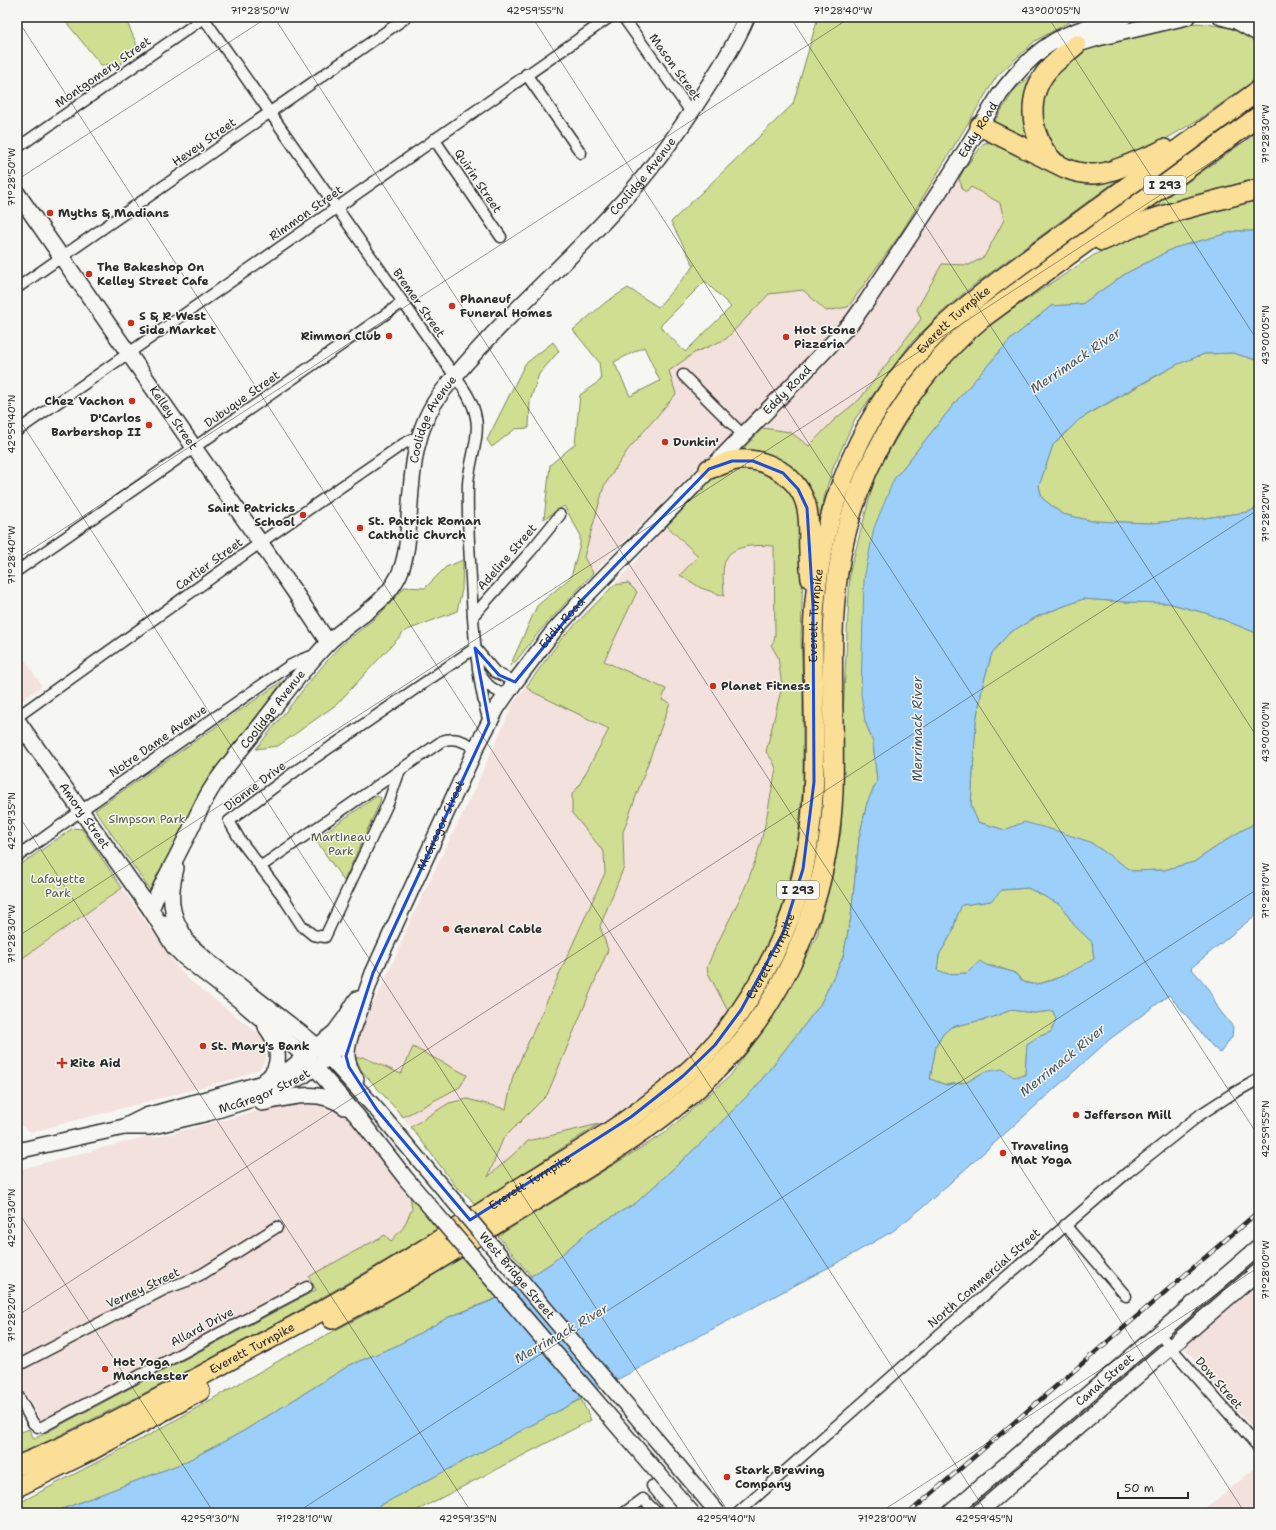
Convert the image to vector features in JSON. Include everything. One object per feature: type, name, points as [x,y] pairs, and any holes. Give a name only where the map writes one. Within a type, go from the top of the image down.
[{"type":"highway","points":[[1054,162],[1046,154],[1037,136],[1034,126],[1033,105],[1039,83],[1044,74],[1076,45]]},
{"type":"highway","name":"Everett Turnpike","points":[[17,1466],[139,1408],[334,1304],[410,1259],[631,1117],[683,1076],[715,1045],[741,1010],[774,953],[791,912],[803,869],[811,826],[814,782],[815,694],[813,606],[826,530],[839,488],[847,468],[876,409],[916,356],[945,325],[996,283],[1259,90]]},
{"type":"highway","name":"Everett Turnpike","points":[[17,1487],[88,1452],[401,1282],[625,1144],[679,1106],[704,1084],[726,1061],[762,1014],[783,980],[797,951],[819,889],[826,857],[833,792],[834,638],[838,572],[853,507],[864,477],[878,447],[913,391],[934,365],[964,334],[1259,116]]},
{"type":"highway","points":[[980,126],[1075,172],[1086,174],[1107,173],[1158,152],[1211,124]]},
{"type":"highway","points":[[1072,254],[1153,219],[1184,208],[1259,189]]},
{"type":"highway","points":[[710,470],[732,461],[753,461],[764,463],[783,473],[798,489],[807,508],[813,606]]},
{"type":"main road","name":"Coolidge Avenue","points":[[151,910],[157,894],[182,848],[199,809],[216,781],[278,702],[328,642],[370,610],[392,587],[402,568],[407,545],[414,456],[419,436],[429,413],[440,395],[503,323],[560,268],[645,176],[692,112],[737,40],[747,17]]},
{"type":"main road","name":"Eddy Road","points":[[515,682],[553,632],[582,600],[710,470],[852,322],[898,254],[1000,94],[1032,58],[1047,46],[1063,37],[1083,29],[1124,17]]},
{"type":"main road","name":"Eddy Road","points":[[1022,70],[1046,55],[1076,45],[1187,17]]},
{"type":"main road","points":[[1221,17],[1236,21],[1259,34]]},
{"type":"main road","name":"Kelley Street","points":[[17,194],[294,590],[328,642]]},
{"type":"main road","name":"McGregor Street","points":[[124,1127],[146,1116],[255,1086],[311,1062],[329,1057],[354,1027],[373,973],[476,748],[489,723],[515,682]]},
{"type":"main road","name":"Amory Street","points":[[17,720],[151,910],[178,951],[202,972],[239,1000],[311,1062]]},
{"type":"main road","name":"Coolidge Avenue","points":[[182,848],[172,886],[171,903],[181,930],[199,954]]},
{"type":"main road","name":"Amory Street","points":[[151,910],[199,954],[329,1057]]},
{"type":"main road","name":"McGregor Street","points":[[17,1151],[124,1127],[149,1127],[208,1113],[259,1097],[289,1084],[311,1062],[318,1047],[335,1032],[373,973]]},
{"type":"main road","name":"Amory Street","points":[[239,1000],[271,1034],[278,1053],[276,1068],[269,1078],[255,1086]]},
{"type":"main road","points":[[354,1027],[346,1050],[349,1067],[377,1110]]},
{"type":"main road","name":"West Bridge Street","points":[[329,1057],[377,1110],[718,1513]]},
{"type":"main road","name":"West Bridge Street","points":[[311,1062],[358,1117],[407,1180],[692,1513]]},
{"type":"main road","points":[[208,1113],[292,1096],[310,1095],[322,1096],[334,1100],[358,1117]]},
{"type":"main road","name":"Canal Street","points":[[950,1513],[1259,1247]]},
{"type":"main road","name":"Canal Street","points":[[987,1510],[1259,1271]]},
{"type":"street","name":"Bremer Street","points":[[204,17],[469,398],[477,419],[468,482],[468,519],[473,616],[477,668],[489,723]]},
{"type":"street","name":"Montgomery Street","points":[[17,148],[204,17]]},
{"type":"street","name":"Hevey Street","points":[[17,288],[407,17]]},
{"type":"street","name":"Rimmon Street","points":[[17,431],[526,74],[610,17]]},
{"type":"street","name":"Mason Street","points":[[623,17],[692,112]]},
{"type":"street","points":[[526,74],[581,153]]},
{"type":"street","name":"Quirin Street","points":[[434,139],[501,237]]},
{"type":"street","name":"Dubuque Street","points":[[17,571],[403,302]]},
{"type":"street","points":[[683,375],[743,435]]},
{"type":"street","name":"Cartier Street","points":[[17,717],[260,543],[403,444],[419,436]]},
{"type":"street","name":"Adeline Street","points":[[473,616],[530,552],[560,515]]},
{"type":"street","points":[[475,648],[494,672],[515,682]]},
{"type":"street","name":"Dionne Drive","points":[[400,770],[385,808],[325,937],[313,935],[302,926],[282,895],[230,825],[229,822],[231,818],[475,648]]},
{"type":"street","name":"Notre Dame Avenue","points":[[17,857],[289,666],[303,659],[317,655]]},
{"type":"street","name":"Bremer Street","points":[[477,668],[481,677],[488,686],[506,695]]},
{"type":"street","points":[[260,867],[442,741],[450,738],[476,748]]},
{"type":"street","name":"North Commercial Street","points":[[738,1513],[1065,1225],[1176,1133],[1232,1094],[1259,1078]]},
{"type":"street","points":[[1065,1225],[1126,1296]]},
{"type":"street","name":"Verney Street","points":[[17,1366],[165,1289],[204,1273],[277,1227]]},
{"type":"street","name":"Allard Drive","points":[[17,1394],[33,1423],[38,1427],[42,1427],[307,1286]]},
{"type":"street","name":"Dow Street","points":[[1159,1334],[1259,1448]]},
{"type":"street","points":[[652,1486],[674,1513]]},
{"type":"street","points":[[624,1513],[643,1499],[657,1513]]},
{"type":"highlighted area","points":[[732,461],[753,461],[783,473],[798,489],[807,508],[813,606],[814,782],[803,869],[783,933],[741,1010],[715,1045],[683,1076],[631,1117],[470,1220],[377,1110],[349,1067],[346,1056],[373,973],[489,723],[475,648],[499,675],[515,682],[582,600],[709,469]]},
{"type":"shaded area","points":[[940,168],[959,179],[963,190],[967,192],[971,187],[1000,203],[1004,220],[984,257],[969,265],[942,264],[917,309],[921,319],[859,400],[835,419],[809,446],[790,432],[763,428],[750,442],[732,433],[593,573],[584,557],[604,486],[627,451],[676,394],[668,371],[694,353],[726,339],[769,294],[803,290],[826,311],[899,236]]},
{"type":"shaded area","points":[[667,526],[698,556],[680,575],[724,596],[724,566],[727,557],[742,546],[774,546],[775,634],[774,641],[771,645],[778,657],[782,686],[766,752],[773,761],[776,769],[754,864],[707,967],[708,973],[730,1015],[717,1033],[677,1069],[634,1102],[599,1124],[528,1141],[487,1178],[503,1139],[547,1095],[608,950],[600,926],[624,867],[623,832],[670,703],[662,700],[666,689],[604,661],[637,592],[628,583],[614,585]]},
{"type":"shaded area","points":[[17,648],[42,686],[18,703],[27,717],[17,724]]},
{"type":"shaded area","points":[[526,687],[533,692],[609,728],[575,790],[572,813],[604,852],[605,873],[513,1076],[506,1109],[497,1107],[417,1122],[411,1127],[403,1117],[460,1087],[413,1048],[401,1074],[363,1057],[356,1058],[358,1036],[397,954],[411,919],[475,788],[514,702]]},
{"type":"shaded area","points":[[122,888],[178,968],[188,979],[259,1034],[267,1047],[266,1059],[259,1069],[237,1078],[31,1132],[17,1121],[17,962]]},
{"type":"shaded area","points":[[309,1100],[331,1105],[350,1118],[383,1163],[429,1219],[388,1251],[47,1432],[17,1378],[17,1170],[152,1135],[153,1138]]},
{"type":"shaded area","points":[[1259,1284],[1259,1436],[1184,1347]]},
{"type":"shaded area","points":[[1257,1466],[1259,1468],[1259,1513],[1199,1513],[1214,1501],[1215,1502]]},
{"type":"green space","points":[[62,17],[121,17],[127,22],[139,50],[120,64],[101,65]]},
{"type":"green space","points":[[818,17],[1087,17],[1071,21],[1035,41],[997,76],[899,236],[848,307],[826,311],[803,290],[769,294],[726,339],[694,353],[669,371],[676,394],[627,451],[604,486],[584,557],[593,573],[510,666],[537,606],[571,577],[580,544],[580,534],[564,506],[544,519],[550,465],[575,444],[580,395],[601,380],[599,362],[573,330],[606,302],[628,288],[658,307],[694,266],[671,222],[793,104]],"holes":[[[705,281],[731,307],[685,352],[660,326]],[[644,347],[660,381],[630,396],[614,362]]]},
{"type":"green space","points":[[1197,23],[1228,27],[1256,40],[1259,43],[1259,77],[1201,118],[1151,148],[1111,168],[1079,167],[1053,147],[1041,112],[1050,78],[1074,54],[1113,42]]},
{"type":"green space","points":[[1045,64],[1040,149],[992,125],[1016,88]]},
{"type":"green space","points":[[1259,131],[1259,183],[1137,218]]},
{"type":"green space","points":[[998,142],[1096,183],[1120,178],[971,287],[942,312],[911,343],[855,419],[834,465],[814,539],[805,491],[735,457],[763,428],[790,432],[809,446],[835,419],[859,400],[921,319],[917,309],[942,264],[969,265],[984,257],[1004,220],[1000,203],[971,187],[967,192],[963,190],[959,179],[965,168],[984,143]]},
{"type":"green space","points":[[1259,197],[1259,231],[1236,231],[1174,248],[1125,274],[1082,304],[1051,306],[1010,340],[959,398],[894,479],[865,721],[873,742],[877,781],[867,803],[859,838],[851,917],[843,957],[820,1005],[755,1088],[701,1143],[636,1203],[591,1229],[553,1262],[531,1276],[498,1236],[665,1133],[730,1076],[778,1009],[817,936],[841,832],[843,716],[850,571],[876,474],[919,399],[954,358],[990,324],[1094,255],[1142,231]]},
{"type":"green space","points":[[553,342],[559,351],[539,374],[530,401],[529,428],[515,429],[492,447],[487,440],[525,364]]},
{"type":"green space","points":[[1233,353],[1253,359],[1259,359],[1259,507],[1248,512],[1190,520],[1150,523],[1092,521],[1062,514],[1042,498],[1039,486],[1053,445],[1080,419],[1178,364],[1204,354]]},
{"type":"green space","points":[[727,470],[758,470],[786,486],[802,515],[803,570],[801,637],[803,688],[803,784],[797,848],[782,908],[762,961],[730,1015],[708,973],[707,967],[744,890],[758,853],[776,769],[773,761],[766,752],[782,686],[778,657],[771,645],[774,641],[775,634],[774,546],[760,545],[744,547],[731,553],[724,565],[724,596],[701,588],[680,575],[698,556],[667,526],[709,482]]},
{"type":"green space","points":[[463,560],[462,590],[457,611],[405,631],[337,704],[278,746],[256,749],[339,647],[379,615],[405,587],[425,588],[446,567]]},
{"type":"green space","points":[[628,583],[637,592],[604,661],[666,689],[662,700],[670,703],[623,832],[624,867],[600,926],[608,950],[547,1095],[503,1139],[488,1177],[528,1141],[599,1124],[475,1205],[469,1197],[457,1188],[411,1127],[449,1103],[467,1099],[506,1109],[513,1076],[605,873],[604,852],[572,813],[572,794],[578,787],[609,729],[533,692],[526,687],[562,638],[614,585]]},
{"type":"green space","points":[[1083,599],[1168,603],[1209,614],[1259,634],[1259,821],[1234,835],[1194,862],[1164,870],[1131,871],[1090,842],[1024,823],[1005,830],[978,822],[971,806],[976,721],[983,684],[992,653],[1009,633],[1038,616]]},
{"type":"green space","name":"Simpson Park","points":[[284,680],[206,782],[152,893],[95,810]]},
{"type":"green space","name":"Martineau Park","points":[[377,796],[381,798],[380,802],[344,881],[315,839]]},
{"type":"green space","name":"Lafayette Park","points":[[73,828],[82,829],[122,888],[17,962],[17,867]]},
{"type":"green space","points":[[1028,888],[1061,905],[1074,925],[1092,942],[1094,959],[1069,974],[1036,985],[1024,982],[1015,973],[998,967],[985,965],[967,973],[948,974],[937,970],[939,955],[952,933],[962,905],[991,901],[1002,890]]},
{"type":"green space","points":[[1011,1010],[1034,1013],[1053,1011],[1056,1019],[1051,1032],[1038,1037],[1027,1044],[1025,1075],[1014,1077],[984,1072],[967,1082],[946,1085],[930,1079],[936,1046],[943,1034],[951,1027],[991,1018]]},
{"type":"green space","points":[[413,1047],[467,1075],[460,1087],[403,1117],[361,1070],[356,1058],[363,1057],[401,1074]]},
{"type":"green space","points":[[410,1195],[437,1229],[283,1320],[178,1376],[17,1456],[17,1434],[29,1429],[34,1439],[316,1290],[309,1277],[315,1273],[385,1235],[391,1241],[403,1228],[412,1209]]},
{"type":"green space","points":[[462,1258],[497,1298],[449,1317],[396,1346],[350,1365],[242,1432],[183,1463],[52,1513],[17,1513],[17,1504],[153,1433],[287,1356],[379,1307]]},
{"type":"green space","points":[[581,1399],[591,1420],[412,1513],[366,1513]]},
{"type":"water","name":"Merrimack River","points":[[1236,231],[1259,231],[1259,359],[1253,359],[1233,353],[1204,354],[1178,364],[1126,392],[1080,419],[1053,445],[1039,486],[1042,498],[1062,514],[1092,521],[1150,523],[1190,520],[1248,512],[1259,507],[1259,634],[1209,614],[1168,603],[1083,599],[1038,616],[1009,633],[992,653],[983,684],[976,721],[971,806],[978,822],[1005,830],[1024,822],[1057,831],[1090,842],[1132,871],[1164,870],[1194,862],[1234,835],[1259,821],[1259,912],[1191,968],[1210,990],[1218,1008],[1233,1027],[1232,1037],[1220,1053],[1213,1047],[1169,995],[1110,1039],[922,1208],[893,1231],[837,1263],[366,1513],[52,1513],[183,1463],[242,1432],[350,1365],[396,1346],[449,1317],[494,1300],[553,1262],[591,1229],[636,1203],[701,1143],[755,1088],[820,1005],[843,957],[851,917],[859,838],[867,803],[877,781],[873,742],[865,721],[861,694],[864,579],[874,528],[894,479],[959,398],[1010,340],[1051,306],[1082,304],[1125,274],[1174,248]],"holes":[[[1028,888],[1061,905],[1074,925],[1092,942],[1094,959],[1061,977],[1042,983],[1033,984],[1024,982],[1012,972],[991,967],[980,961],[967,973],[948,974],[937,970],[939,955],[952,933],[962,905],[991,901],[1002,890]],[[1011,1010],[1034,1013],[1053,1011],[1056,1019],[1051,1032],[1038,1037],[1027,1044],[1025,1075],[1014,1077],[1002,1069],[984,1072],[967,1082],[946,1085],[930,1079],[936,1046],[943,1034],[951,1027],[991,1018]]]},
{"type":"railway","points":[[909,1513],[1259,1211]]},
{"type":"place","name":"Myths & Madians","points":[[50,213]]},
{"type":"place","name":"The Bakeshop On Kelley Street Cafe","points":[[89,274]]},
{"type":"place","name":"Phaneuf Funeral Homes","points":[[452,306]]},
{"type":"place","name":"S & R West Side Market","points":[[131,323]]},
{"type":"place","name":"Rimmon Club","points":[[389,336]]},
{"type":"place","name":"Hot Stone Pizzeria","points":[[786,337]]},
{"type":"place","name":"Chez Vachon","points":[[132,401]]},
{"type":"place","name":"D'Carlos Barbershop II","points":[[149,425]]},
{"type":"place","name":"Dunkin'","points":[[665,442]]},
{"type":"place","name":"Saint Patricks School","points":[[303,515]]},
{"type":"place","name":"St. Patrick Roman Catholic Church","points":[[360,528]]},
{"type":"place","name":"Planet Fitness","points":[[713,686]]},
{"type":"place","name":"General Cable","points":[[446,929]]},
{"type":"place","name":"St. Mary's Bank","points":[[203,1046]]},
{"type":"place","name":"Rite Aid","points":[[62,1063]]},
{"type":"place","name":"Jefferson Mill","points":[[1076,1115]]},
{"type":"place","name":"Traveling Mat Yoga","points":[[1003,1153]]},
{"type":"place","name":"Hot Yoga Manchester","points":[[105,1369]]},
{"type":"place","name":"Stark Brewing Company","points":[[727,1477]]}]
